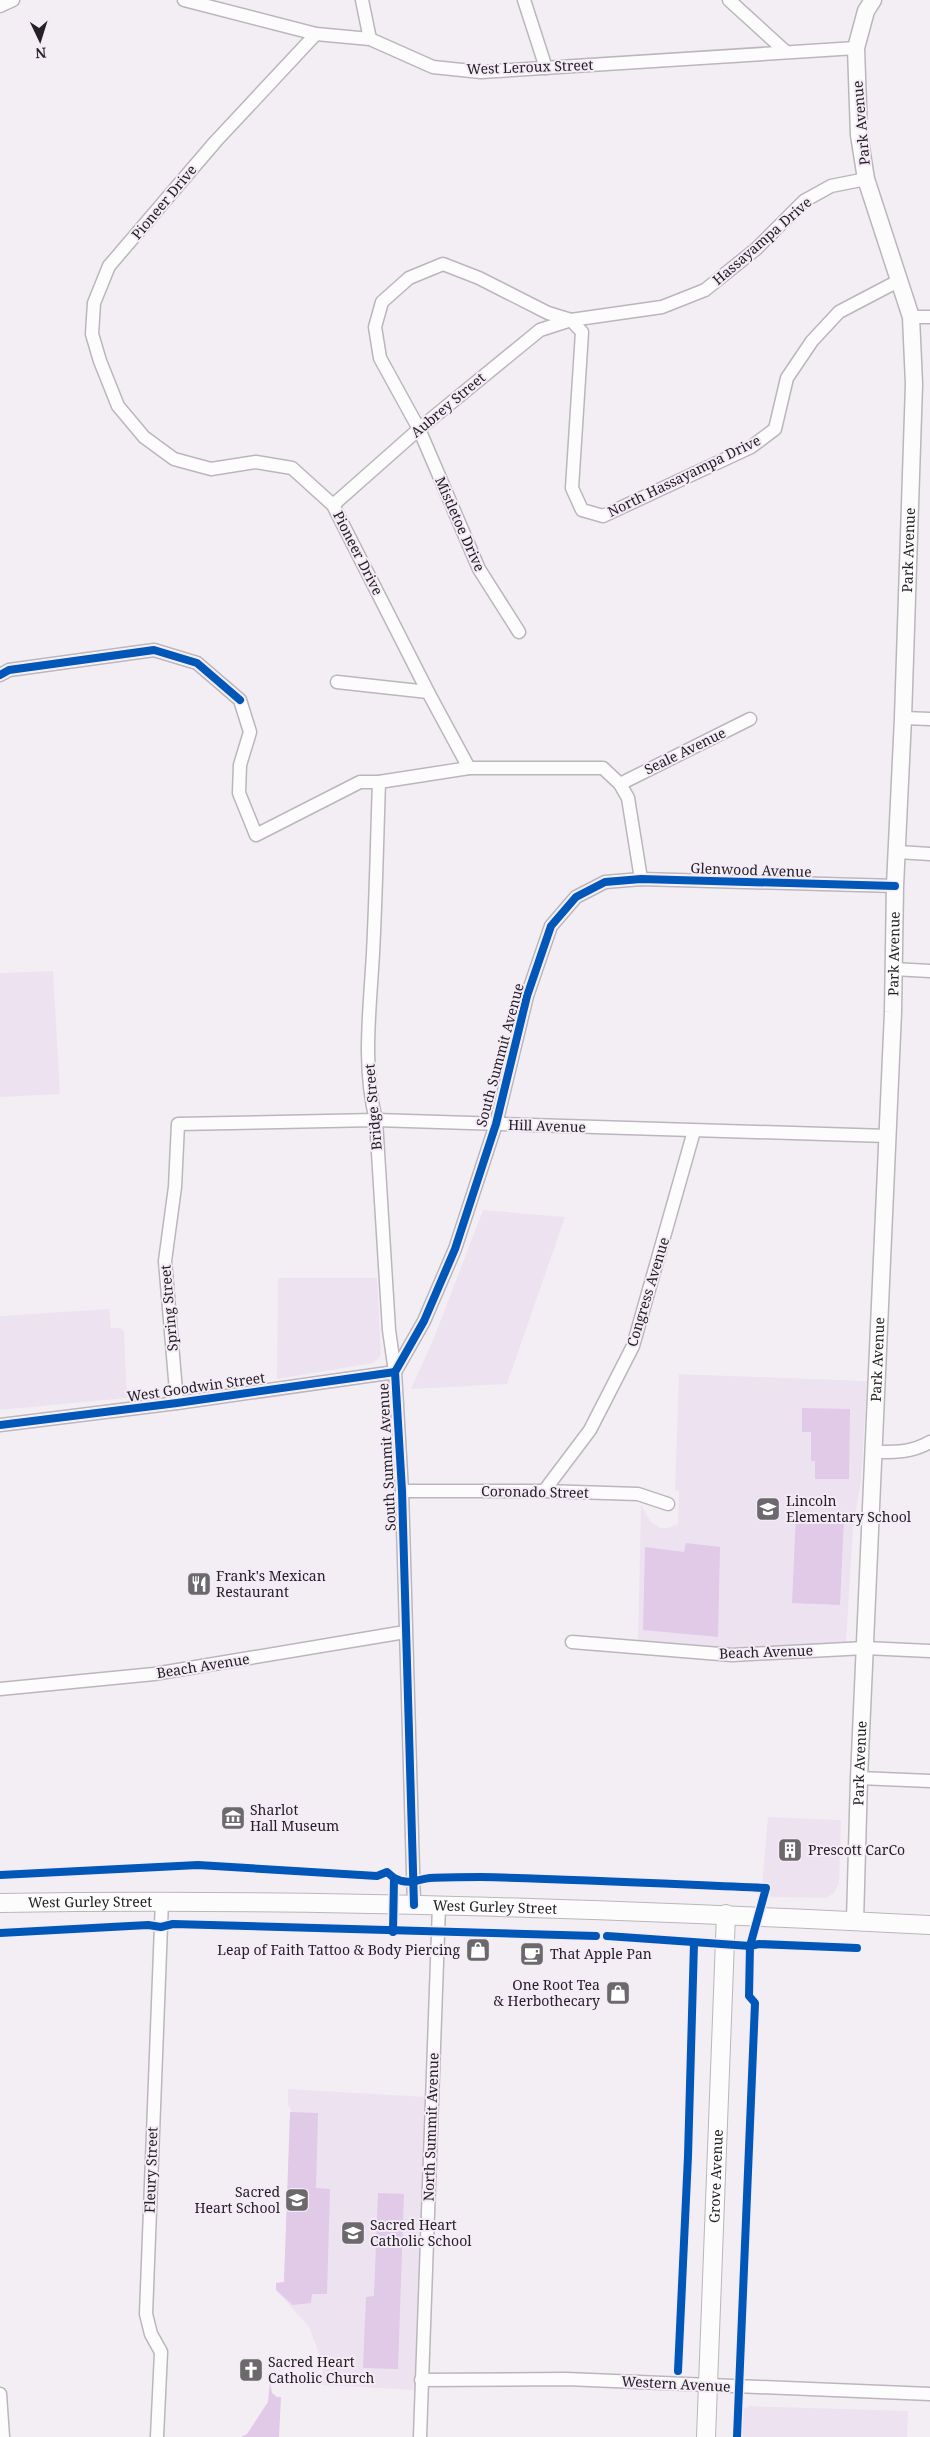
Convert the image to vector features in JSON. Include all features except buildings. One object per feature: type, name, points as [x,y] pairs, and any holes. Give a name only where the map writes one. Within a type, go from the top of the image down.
[{"type":"main road","name":"West Gurley Street","points":[[0,1902],[162,1900],[439,1906],[726,1914],[930,1925]]},
{"type":"main road","name":"Grove Avenue","points":[[706,2437],[726,1914]]},
{"type":"street","points":[[0,6],[13,0]]},
{"type":"street","name":"West Leroux Street","points":[[184,0],[316,34],[370,39],[433,67],[481,72],[856,48]]},
{"type":"street","points":[[362,0],[370,39]]},
{"type":"street","points":[[524,0],[546,68]]},
{"type":"street","points":[[729,0],[786,52]]},
{"type":"street","name":"Park Avenue","points":[[855,1921],[859,1778],[887,1136],[895,886],[898,852],[914,384],[911,317],[866,179],[859,135],[856,48],[866,11],[873,0]]},
{"type":"street","name":"Pioneer Drive","points":[[316,34],[216,141],[108,266],[94,303],[92,334],[100,361],[118,406],[144,437],[174,459],[211,469],[256,462],[292,468],[333,505],[428,692],[469,768]]},
{"type":"street","name":"Hassayampa Drive","points":[[572,320],[662,307],[705,290],[756,249],[804,201],[831,186],[866,179]]},
{"type":"street","name":"Mistletoe Drive","points":[[519,632],[479,569],[419,429],[380,358],[375,327],[382,302],[409,278],[443,264],[479,278],[548,313],[572,320]]},
{"type":"street","name":"North Hassayampa Drive","points":[[572,320],[582,332],[572,488],[582,510],[603,516],[751,447],[775,429],[787,378],[812,341],[838,312],[900,280]]},
{"type":"street","points":[[911,317],[930,317]]},
{"type":"street","name":"Aubrey Street","points":[[333,505],[419,429],[540,330],[572,320]]},
{"type":"street","points":[[0,675],[9,670],[154,650],[197,663],[240,700],[250,732],[240,765],[240,793],[256,835],[360,782],[379,782],[469,768],[603,768],[620,784],[628,798],[641,879]]},
{"type":"street","points":[[336,682],[428,692]]},
{"type":"street","points":[[903,718],[930,719]]},
{"type":"street","name":"Seale Avenue","points":[[620,784],[750,719]]},
{"type":"street","name":"Bridge Street","points":[[379,782],[373,954],[368,1013],[370,1095],[376,1120],[389,1330],[395,1372]]},
{"type":"street","points":[[898,852],[930,854]]},
{"type":"street","name":"Glenwood Avenue","points":[[605,882],[641,879],[895,886]]},
{"type":"street","name":"South Summit Avenue","points":[[414,1906],[402,1491],[395,1372],[424,1320],[455,1249],[496,1124],[527,996],[551,926],[576,897],[605,882]]},
{"type":"street","points":[[893,970],[930,971]]},
{"type":"street","name":"Hill Avenue","points":[[178,1124],[376,1120],[887,1136]]},
{"type":"street","name":"Spring Street","points":[[177,1403],[165,1262],[175,1186],[178,1124]]},
{"type":"street","name":"Congress Avenue","points":[[544,1491],[590,1430],[633,1346],[694,1131]]},
{"type":"street","name":"West Goodwin Street","points":[[0,1425],[177,1403],[395,1372]]},
{"type":"street","points":[[873,1452],[917,1450],[930,1442]]},
{"type":"street","name":"Coronado Street","points":[[402,1491],[544,1491],[638,1494],[668,1504]]},
{"type":"street","name":"Beach Avenue","points":[[0,1689],[154,1674],[405,1632]]},
{"type":"street","name":"Beach Avenue","points":[[572,1642],[732,1655],[865,1648],[930,1651]]},
{"type":"street","points":[[859,1778],[930,1781]]},
{"type":"street","name":"Fleury Street","points":[[158,2437],[161,2352],[151,2334],[146,2314],[162,1900]]},
{"type":"street","name":"North Summit Avenue","points":[[420,2437],[439,1906]]},
{"type":"street","name":"Western Avenue","points":[[421,2380],[566,2379],[930,2394]]},
{"type":"street","points":[[0,2394],[3,2437]]},
{"type":"shaded area","points":[[53,971],[60,1094],[0,1097],[0,973]]},
{"type":"shaded area","points":[[483,1210],[565,1217],[507,1384],[411,1389],[434,1338]]},
{"type":"shaded area","points":[[278,1278],[377,1278],[381,1354],[378,1359],[373,1363],[277,1379]]},
{"type":"shaded area","points":[[109,1309],[111,1328],[121,1328],[124,1332],[127,1398],[0,1410],[0,1316]]},
{"type":"shaded area","name":"Lincoln Elementary School","points":[[679,1374],[867,1381],[861,1481],[853,1529],[846,1643],[732,1651],[638,1642],[641,1505],[650,1521],[660,1528],[667,1528],[678,1524],[679,1491],[675,1490]]},
{"type":"shaded area","points":[[802,1408],[850,1409],[849,1479],[815,1479],[815,1461],[811,1461],[811,1432],[802,1432]]},
{"type":"shaded area","points":[[796,1515],[844,1518],[840,1605],[792,1603]]},
{"type":"shaded area","points":[[686,1543],[720,1547],[718,1637],[643,1630],[645,1547],[684,1552]]},
{"type":"shaded area","points":[[768,1817],[841,1820],[839,1884],[833,1894],[825,1898],[761,1897]]},
{"type":"shaded area","name":"Sacred Heart Catholic School","points":[[288,2089],[427,2097],[415,2390],[322,2385],[322,2362],[309,2327],[276,2290],[276,2283],[284,2282],[291,2110],[288,2105]]},
{"type":"shaded area","points":[[290,2112],[318,2113],[316,2188],[330,2189],[327,2294],[312,2294],[311,2303],[293,2305],[276,2290],[276,2283],[284,2282]]},
{"type":"shaded area","points":[[378,2193],[404,2194],[398,2369],[363,2368],[366,2297],[374,2296]]},
{"type":"shaded area","points":[[270,2382],[272,2393],[277,2397],[281,2397],[279,2437],[241,2437],[247,2434],[268,2402]]},
{"type":"shaded area","points":[[750,2406],[908,2411],[907,2437],[739,2437],[739,2410]]},
{"type":"cycle path","points":[[0,675],[9,670],[154,650],[197,663],[240,700]]},
{"type":"cycle path","points":[[414,1905],[402,1491],[395,1372],[424,1321],[455,1249],[496,1124],[527,996],[551,926],[576,897],[605,882],[641,879],[895,886]]},
{"type":"cycle path","points":[[0,1425],[177,1403],[395,1372]]},
{"type":"cycle path","points":[[0,1875],[198,1865],[377,1876],[387,1872],[394,1878]]},
{"type":"cycle path","points":[[393,1932],[394,1878],[404,1882],[443,1877],[480,1877],[766,1888],[750,1946],[607,1936]]},
{"type":"cycle path","points":[[0,1933],[148,1925],[161,1927],[173,1924],[596,1936]]},
{"type":"cycle path","points":[[678,2371],[688,2156],[694,1943]]},
{"type":"cycle path","points":[[737,2437],[755,2003],[749,1996],[750,1946],[759,1944],[857,1948]]},
{"type":"place","name":"Lincoln Elementary School","points":[[768,1509]]},
{"type":"place","name":"Frank's Mexican Restaurant","points":[[199,1584]]},
{"type":"place","name":"Sharlot Hall Museum","points":[[233,1818]]},
{"type":"place","name":"Prescott CarCo","points":[[790,1850]]},
{"type":"place","name":"Leap of Faith Tattoo & Body Piercing","points":[[478,1950]]},
{"type":"place","name":"That Apple Pan","points":[[532,1954]]},
{"type":"place","name":"One Root Tea & Herbothecary","points":[[618,1993]]},
{"type":"place","name":"Sacred Heart School","points":[[297,2200]]},
{"type":"place","name":"Sacred Heart Catholic School","points":[[353,2233]]},
{"type":"place","name":"Sacred Heart Catholic Church","points":[[251,2370]]}]
